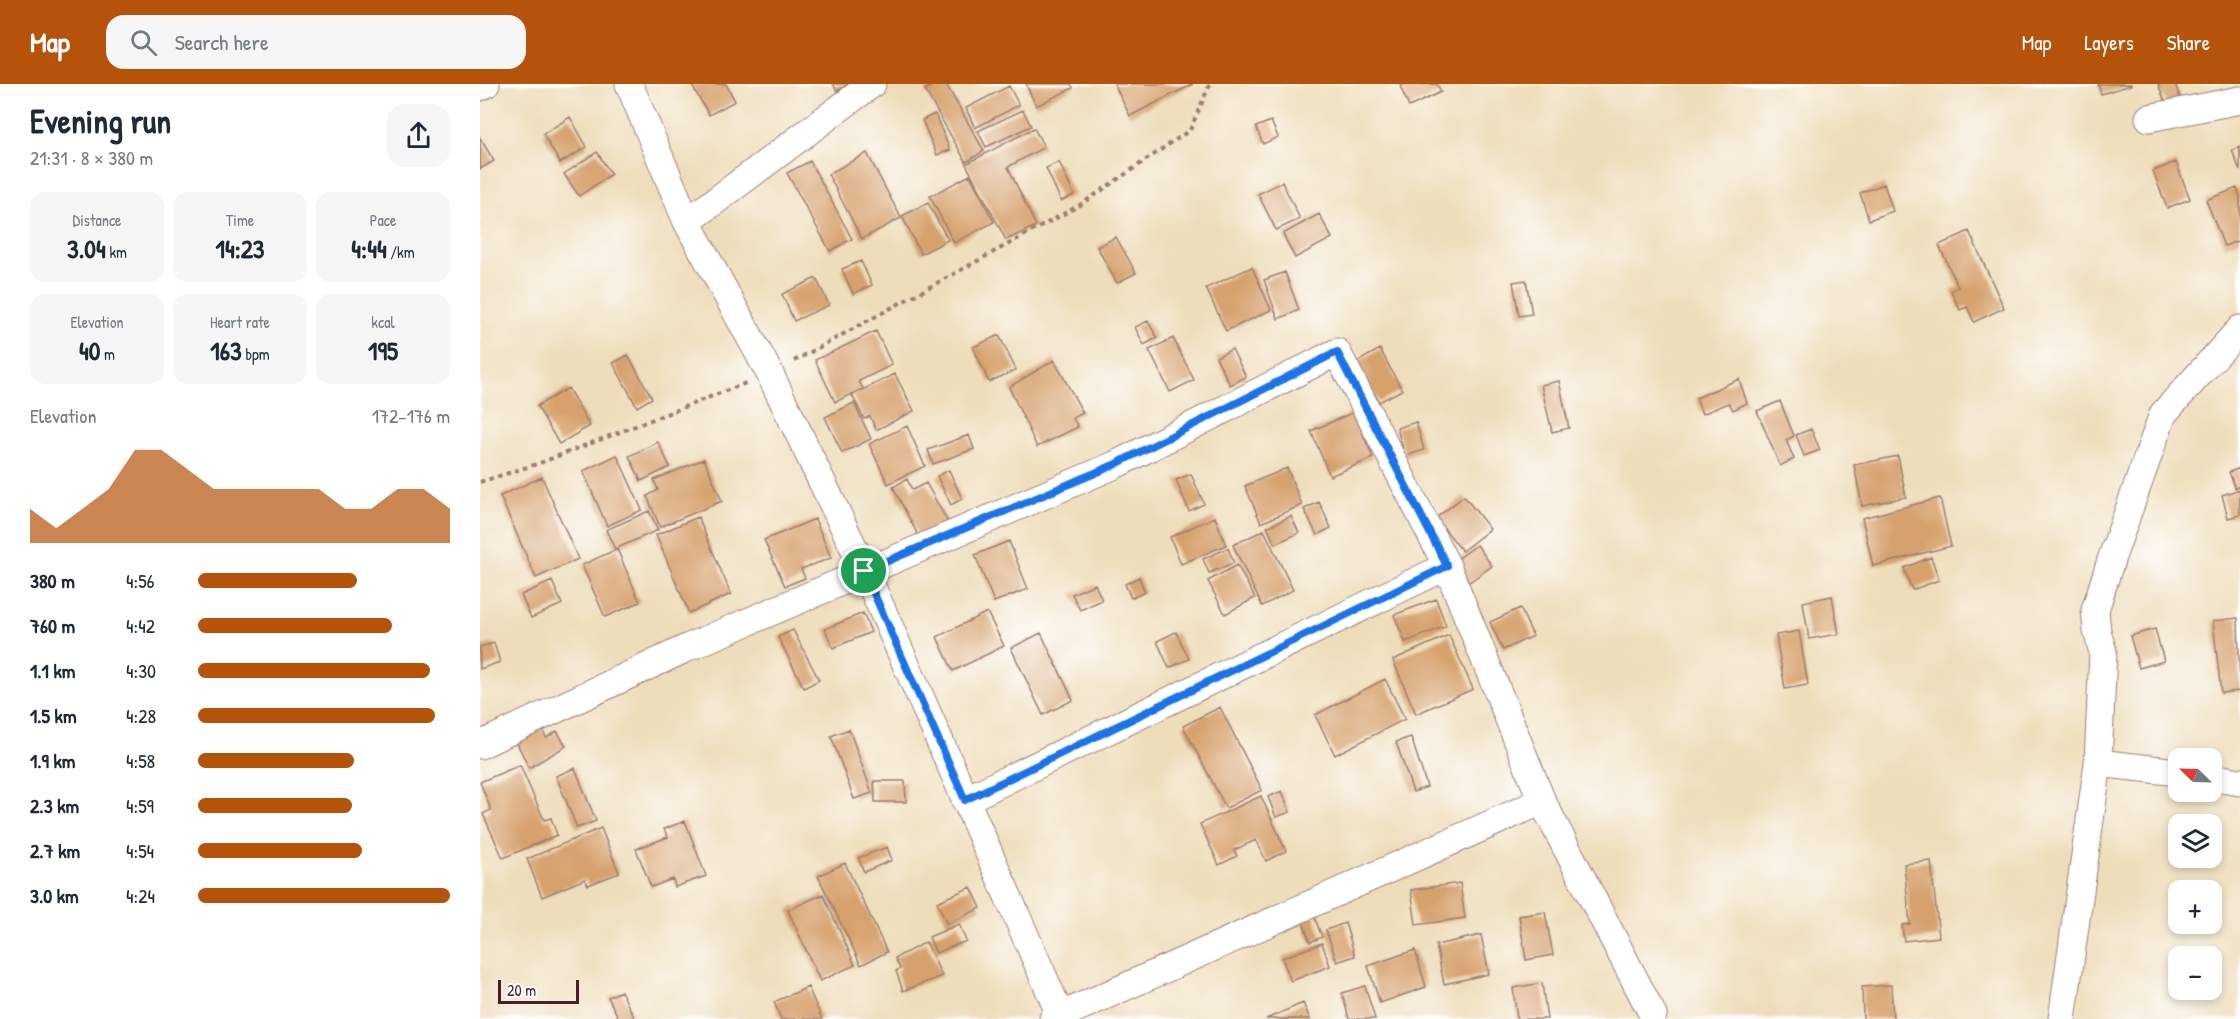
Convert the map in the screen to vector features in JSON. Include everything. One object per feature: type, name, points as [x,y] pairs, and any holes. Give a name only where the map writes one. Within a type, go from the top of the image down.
[{"type":"street","points":[[480,87],[486,84]]},
{"type":"street","points":[[629,84],[687,222],[770,374],[864,571],[1058,1018],[1542,801]]},
{"type":"street","points":[[687,222],[872,84]]},
{"type":"street","points":[[2149,118],[2240,99]]},
{"type":"street","points":[[2062,1019],[2098,763],[2103,652],[2097,631],[2095,610],[2108,567],[2163,414],[2240,328]]},
{"type":"street","points":[[480,745],[689,647],[1114,465],[1337,352],[1447,566],[1542,801],[1647,1018]]},
{"type":"street","points":[[965,800],[1447,566]]},
{"type":"street","points":[[2098,763],[2168,771]]},
{"type":"street","points":[[2222,779],[2240,782]]},
{"type":"path","points":[[480,482],[540,463],[770,374],[1080,205],[1190,130],[1210,84]]},
{"type":"building","points":[[691,84],[726,84],[735,101],[709,115]]},
{"type":"building","points":[[833,84],[850,84],[837,91]]},
{"type":"building","points":[[935,84],[946,84],[984,151],[966,162],[925,90]]},
{"type":"building","points":[[1026,84],[1071,84],[1073,88],[1036,106]]},
{"type":"building","points":[[1114,84],[1193,84],[1130,116]]},
{"type":"building","points":[[1437,84],[1441,92],[1409,107],[1400,86]]},
{"type":"building","points":[[2098,84],[2131,84],[2131,85],[2101,94]]},
{"type":"building","points":[[2158,84],[2175,84],[2181,100],[2166,104]]},
{"type":"building","points":[[1009,86],[1019,105],[975,128],[966,108]]},
{"type":"building","points":[[1023,110],[1031,126],[986,147],[978,131]]},
{"type":"building","points":[[935,114],[950,150],[937,155],[922,120]]},
{"type":"building","points":[[570,117],[587,147],[560,163],[543,134]]},
{"type":"building","points":[[1271,121],[1278,137],[1263,144],[1256,127]]},
{"type":"building","points":[[1034,128],[1044,147],[1008,167],[1036,226],[1006,240],[966,164]]},
{"type":"building","points":[[480,138],[494,161],[480,169]]},
{"type":"building","points":[[2240,147],[2240,171],[2232,150]]},
{"type":"building","points":[[597,152],[611,174],[579,196],[564,174]]},
{"type":"building","points":[[867,153],[901,218],[862,239],[828,174]]},
{"type":"building","points":[[810,161],[852,239],[830,251],[787,173]]},
{"type":"building","points":[[1059,162],[1074,195],[1061,201],[1046,168]]},
{"type":"building","points":[[2176,162],[2190,199],[2167,208],[2153,171]]},
{"type":"building","points":[[970,175],[994,222],[954,243],[930,196]]},
{"type":"building","points":[[1282,182],[1300,219],[1276,230],[1258,194]]},
{"type":"building","points":[[1884,184],[1893,211],[1869,220],[1860,193]]},
{"type":"building","points":[[2237,188],[2240,196],[2240,240],[2224,246],[2206,200]]},
{"type":"building","points":[[928,203],[948,240],[921,254],[902,216]]},
{"type":"building","points":[[1319,214],[1332,238],[1295,258],[1283,234]]},
{"type":"building","points":[[1969,231],[2004,308],[1974,322],[1967,307],[1960,310],[1951,291],[1958,287],[1939,245]]},
{"type":"building","points":[[1116,237],[1136,273],[1117,283],[1097,247]]},
{"type":"building","points":[[861,261],[872,285],[853,294],[842,269]]},
{"type":"building","points":[[1252,267],[1271,310],[1226,331],[1206,288]]},
{"type":"building","points":[[1285,272],[1299,310],[1278,319],[1264,280]]},
{"type":"building","points":[[816,278],[829,305],[794,321],[782,294]]},
{"type":"building","points":[[1526,280],[1532,314],[1519,316],[1513,282]]},
{"type":"building","points":[[1148,321],[1157,338],[1144,345],[1135,327]]},
{"type":"building","points":[[876,331],[892,365],[859,381],[863,389],[835,402],[815,360]]},
{"type":"building","points":[[999,335],[1016,370],[989,382],[973,347]]},
{"type":"building","points":[[1173,338],[1194,380],[1170,392],[1149,350]]},
{"type":"building","points":[[1232,349],[1246,377],[1230,385],[1216,357]]},
{"type":"building","points":[[1380,349],[1402,390],[1379,402],[1357,362]]},
{"type":"building","points":[[628,355],[652,398],[637,407],[613,363]]},
{"type":"building","points":[[1054,360],[1083,413],[1073,418],[1078,427],[1037,447],[1009,387]]},
{"type":"building","points":[[895,374],[914,411],[876,430],[870,416],[864,419],[852,395]]},
{"type":"building","points":[[1739,379],[1747,403],[1733,410],[1729,403],[1702,414],[1696,398]]},
{"type":"building","points":[[1559,381],[1569,428],[1552,432],[1541,385]]},
{"type":"building","points":[[568,388],[590,426],[559,444],[537,406]]},
{"type":"building","points":[[1780,401],[1794,436],[1786,440],[1794,459],[1780,466],[1757,411]]},
{"type":"building","points":[[854,403],[871,439],[842,453],[825,417]]},
{"type":"building","points":[[1354,412],[1373,458],[1330,476],[1311,431]]},
{"type":"building","points":[[1416,422],[1424,450],[1405,456],[1397,428]]},
{"type":"building","points":[[907,426],[925,466],[888,484],[869,444]]},
{"type":"building","points":[[1811,429],[1820,450],[1804,456],[1796,435]]},
{"type":"building","points":[[969,435],[974,449],[933,464],[928,450]]},
{"type":"building","points":[[658,442],[670,467],[641,481],[629,456]]},
{"type":"building","points":[[617,455],[642,510],[607,526],[583,471]]},
{"type":"building","points":[[1898,456],[1906,497],[1862,506],[1854,465]]},
{"type":"building","points":[[704,459],[722,501],[660,527],[647,496],[658,490],[654,480]]},
{"type":"building","points":[[1287,468],[1302,505],[1261,523],[1245,486]]},
{"type":"building","points":[[2240,468],[2240,486],[2235,488],[2229,472]]},
{"type":"building","points":[[949,470],[962,499],[951,505],[937,476]]},
{"type":"building","points":[[1191,474],[1204,504],[1189,511],[1176,480]]},
{"type":"building","points":[[542,477],[578,559],[536,578],[500,496]]},
{"type":"building","points":[[907,479],[912,490],[926,483],[949,524],[920,539],[893,487]]},
{"type":"building","points":[[2240,489],[2240,515],[2228,518],[2222,495]]},
{"type":"building","points":[[1464,496],[1490,529],[1462,551],[1436,518]]},
{"type":"building","points":[[1940,498],[1951,546],[1873,566],[1862,518]]},
{"type":"building","points":[[1319,502],[1331,528],[1317,535],[1304,509]]},
{"type":"building","points":[[649,511],[658,530],[615,549],[606,530]]},
{"type":"building","points":[[1291,516],[1299,533],[1275,544],[1267,527]]},
{"type":"building","points":[[698,517],[731,594],[689,613],[656,535]]},
{"type":"building","points":[[1215,517],[1226,545],[1181,564],[1170,537]]},
{"type":"building","points":[[815,519],[831,558],[801,569],[805,578],[785,586],[764,540]]},
{"type":"building","points":[[1264,530],[1293,590],[1262,606],[1233,545]]},
{"type":"building","points":[[1009,541],[1028,589],[994,602],[975,555]]},
{"type":"building","points":[[1477,545],[1492,566],[1468,583],[1453,562]]},
{"type":"building","points":[[1228,548],[1234,563],[1209,573],[1203,559]]},
{"type":"building","points":[[617,549],[640,602],[605,617],[582,565]]},
{"type":"building","points":[[1931,557],[1939,580],[1912,590],[1904,568]]},
{"type":"building","points":[[1237,565],[1255,598],[1225,614],[1208,581]]},
{"type":"building","points":[[1139,577],[1145,592],[1131,598],[1125,584]]},
{"type":"building","points":[[552,581],[562,604],[531,618],[521,595]]},
{"type":"building","points":[[1095,584],[1102,600],[1080,610],[1072,594]]},
{"type":"building","points":[[1832,596],[1839,634],[1809,639],[1803,602]]},
{"type":"building","points":[[1436,599],[1446,626],[1405,642],[1394,615]]},
{"type":"building","points":[[1520,608],[1533,636],[1503,650],[1490,622]]},
{"type":"building","points":[[987,612],[1004,646],[953,671],[937,637]]},
{"type":"building","points":[[863,613],[871,632],[833,648],[825,629]]},
{"type":"building","points":[[2238,618],[2240,691],[2221,693],[2213,621]]},
{"type":"building","points":[[2155,629],[2164,661],[2139,668],[2130,636]]},
{"type":"building","points":[[793,630],[819,680],[804,688],[778,637]]},
{"type":"building","points":[[1799,631],[1808,685],[1785,689],[1776,635]]},
{"type":"building","points":[[1176,632],[1189,659],[1169,668],[1157,641]]},
{"type":"building","points":[[1041,633],[1073,700],[1043,715],[1011,648]]},
{"type":"building","points":[[1449,635],[1473,689],[1416,714],[1393,660]]},
{"type":"building","points":[[494,643],[500,662],[480,669],[480,647]]},
{"type":"building","points":[[1385,679],[1405,719],[1335,755],[1315,715]]},
{"type":"building","points":[[1220,707],[1262,790],[1226,808],[1183,726]]},
{"type":"building","points":[[542,728],[546,738],[557,731],[566,746],[529,768],[516,741]]},
{"type":"building","points":[[849,729],[872,793],[854,799],[831,736]]},
{"type":"building","points":[[1411,737],[1427,787],[1413,792],[1396,742]]},
{"type":"building","points":[[520,765],[544,820],[551,818],[557,835],[503,858],[483,814],[491,810],[480,782]]},
{"type":"building","points":[[575,768],[596,821],[577,828],[556,776]]},
{"type":"building","points":[[874,781],[905,781],[906,802],[875,802]]},
{"type":"building","points":[[1282,791],[1290,812],[1276,817],[1268,797]]},
{"type":"building","points":[[1261,796],[1286,851],[1266,861],[1256,840],[1234,850],[1237,856],[1219,865],[1200,824]]},
{"type":"building","points":[[685,821],[706,876],[675,887],[673,879],[651,887],[636,849],[668,837],[664,829]]},
{"type":"building","points":[[601,828],[619,873],[588,885],[585,879],[542,897],[527,859]]},
{"type":"building","points":[[887,847],[892,860],[864,872],[858,858]]},
{"type":"building","points":[[1931,861],[1939,937],[1904,941],[1902,925],[1910,924],[1904,864]]},
{"type":"building","points":[[845,863],[887,952],[861,965],[818,876]]},
{"type":"building","points":[[1460,883],[1465,918],[1416,925],[1411,890]]},
{"type":"building","points":[[971,887],[981,908],[947,924],[937,902]]},
{"type":"building","points":[[823,894],[855,965],[820,981],[788,910]]},
{"type":"building","points":[[1545,912],[1553,955],[1526,960],[1519,916]]},
{"type":"building","points":[[1313,913],[1322,937],[1310,942],[1301,917]]},
{"type":"building","points":[[1345,923],[1355,956],[1337,962],[1326,930]]},
{"type":"building","points":[[959,924],[966,941],[936,953],[929,937]]},
{"type":"building","points":[[1481,935],[1489,974],[1444,984],[1436,945]]},
{"type":"building","points":[[926,942],[942,976],[903,991],[896,971],[900,969],[895,958]]},
{"type":"building","points":[[1322,943],[1330,966],[1291,981],[1282,958]]},
{"type":"building","points":[[1415,950],[1426,987],[1380,1003],[1368,966]]},
{"type":"building","points":[[1542,983],[1547,1019],[1517,1019],[1513,988]]},
{"type":"building","points":[[1891,985],[1893,1019],[1863,1019],[1862,987]]},
{"type":"building","points":[[1365,986],[1375,1019],[1349,1019],[1342,993]]},
{"type":"building","points":[[808,987],[822,1019],[781,1019],[774,1002]]},
{"type":"building","points":[[621,991],[634,1017],[629,1019],[619,1019],[608,997]]},
{"type":"building","points":[[1303,1003],[1310,1019],[1266,1019]]},
{"type":"route","points":[[1337,352],[1447,566],[965,800],[864,571],[1114,465],[1337,352]]}]
